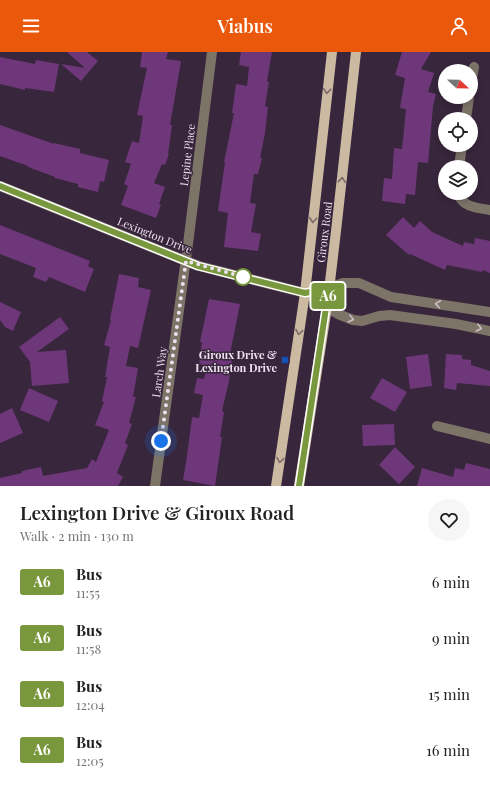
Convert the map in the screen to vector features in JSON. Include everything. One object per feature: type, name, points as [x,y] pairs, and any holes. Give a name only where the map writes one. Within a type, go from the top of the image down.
[{"type":"main road","name":"Giroux Road","points":[[276,486],[305,293],[332,52]]},
{"type":"main road","name":"Giroux Road","points":[[299,486],[329,288],[356,52]]},
{"type":"street","name":"Lepine Place","points":[[186,261],[212,52]]},
{"type":"street","name":"Lexington Drive","points":[[0,186],[198,266],[305,293]]},
{"type":"street","points":[[460,200],[468,205],[490,210]]},
{"type":"street","name":"Larch Way","points":[[155,486],[186,261]]},
{"type":"street","points":[[305,293],[329,288],[343,283],[359,283],[391,297],[490,312]]},
{"type":"street","points":[[305,293],[338,314],[353,320],[362,321],[379,316],[390,316],[456,324],[490,330]]},
{"type":"street","points":[[437,426],[490,439]]},
{"type":"building","points":[[67,52],[87,52],[98,61],[81,81],[61,64],[85,68]]},
{"type":"building","points":[[142,52],[168,52],[166,59],[181,61],[170,125],[172,125],[169,154],[165,165],[162,164],[154,183],[165,187],[156,218],[121,205],[128,186],[124,184],[131,164],[125,162],[132,141],[139,143],[143,116],[137,115],[147,68],[140,67]]},
{"type":"building","points":[[241,52],[272,52],[267,81],[269,82],[265,106],[268,107],[260,158],[262,158],[258,174],[254,174],[250,203],[256,204],[251,232],[261,234],[258,251],[224,247],[228,213],[218,211],[224,162],[234,113],[232,113],[236,84],[247,86],[249,67],[239,65]]},
{"type":"building","points":[[402,52],[431,52],[421,69],[434,73],[428,92],[436,94],[433,106],[428,163],[418,162],[415,195],[406,194],[405,204],[382,201],[384,178],[392,179],[394,148],[402,149],[406,109],[400,108],[405,78],[395,75]]},
{"type":"building","points":[[0,57],[35,64],[36,60],[59,64],[54,92],[25,88],[25,90],[0,84]]},
{"type":"building","points":[[0,125],[54,144],[80,149],[80,153],[109,160],[104,182],[100,181],[98,192],[78,187],[78,184],[55,178],[0,156]]},
{"type":"building","points":[[403,217],[414,228],[420,221],[432,232],[463,246],[464,242],[474,244],[475,238],[490,241],[490,273],[483,270],[482,272],[447,265],[445,270],[410,254],[409,255],[386,235]]},
{"type":"building","points":[[0,225],[90,261],[88,266],[94,269],[85,292],[49,277],[46,282],[33,277],[36,268],[0,254]]},
{"type":"building","points":[[119,274],[139,278],[138,287],[151,290],[138,348],[130,346],[126,366],[138,368],[133,397],[136,397],[129,423],[132,424],[125,443],[128,445],[117,473],[123,477],[118,486],[0,486],[0,478],[22,473],[22,471],[41,467],[43,476],[87,468],[92,459],[96,462],[109,430],[95,425],[104,402],[102,401],[107,377],[105,377],[110,347],[104,345],[111,320]]},
{"type":"building","points":[[209,299],[240,304],[229,359],[232,360],[222,411],[224,412],[220,437],[222,437],[215,486],[183,480],[192,417],[199,418],[203,395],[194,393],[197,378],[204,379],[207,366],[199,364],[202,342],[200,342]]},
{"type":"building","points":[[0,302],[21,312],[13,331],[5,327],[0,320]]},
{"type":"building","points":[[60,317],[69,329],[37,352],[66,350],[69,383],[32,386],[30,362],[19,347]]},
{"type":"building","points":[[428,354],[432,386],[410,389],[406,357]]},
{"type":"building","points":[[446,354],[462,355],[462,359],[471,360],[471,365],[490,371],[490,386],[457,383],[456,390],[444,388]]},
{"type":"building","points":[[382,378],[407,392],[395,412],[370,398]]},
{"type":"building","points":[[29,388],[58,401],[49,422],[20,410]]},
{"type":"building","points":[[12,408],[23,433],[0,443],[0,414]]},
{"type":"building","points":[[394,424],[395,445],[363,446],[362,425]]},
{"type":"building","points":[[395,447],[415,467],[399,484],[379,465]]},
{"type":"building","points":[[466,463],[490,469],[490,486],[417,486],[422,468],[453,477],[455,468],[464,470]]},
{"type":"bus line","name":"A6","points":[[0,186],[198,266],[305,293],[329,288],[299,486]]},
{"type":"place","name":"Giroux Drive & Lexington Drive","points":[[285,360]]},
{"type":"route","points":[[161,441],[186,261],[198,266],[243,277]]}]
